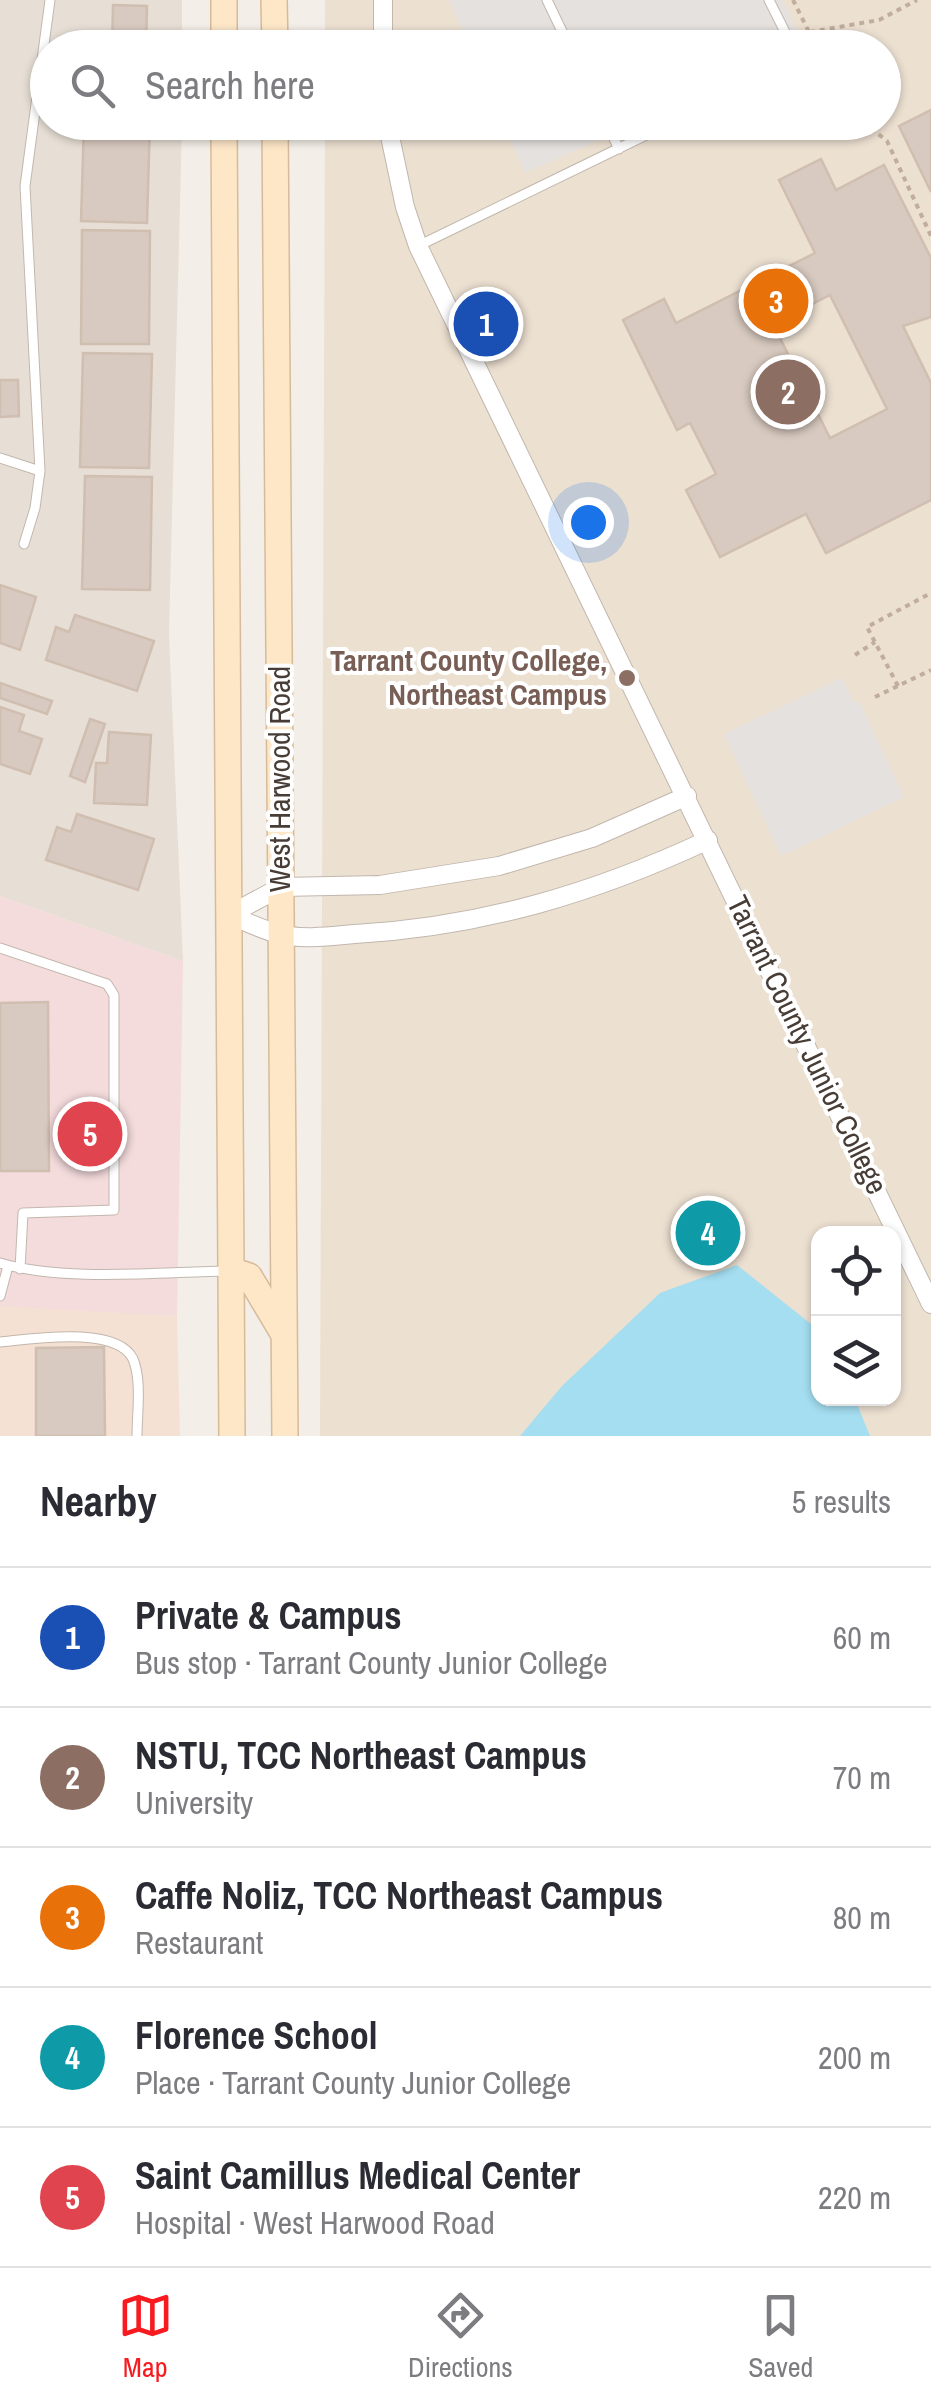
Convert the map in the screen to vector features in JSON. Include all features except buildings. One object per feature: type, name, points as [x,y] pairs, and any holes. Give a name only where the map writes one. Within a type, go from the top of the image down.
[{"type":"main road","points":[[224,0],[224,30]]},
{"type":"main road","points":[[274,0],[275,30]]},
{"type":"main road","name":"West Harwood Road","points":[[224,140],[232,1436]]},
{"type":"main road","name":"West Harwood Road","points":[[276,140],[284,1436]]},
{"type":"main road","points":[[231,1270],[249,1276],[284,1334]]},
{"type":"street","points":[[383,30],[384,0]]},
{"type":"street","name":"Tarrant County Junior College","points":[[390,140],[418,246],[931,1304]]},
{"type":"street","points":[[228,915],[281,887],[380,885],[499,866],[592,838],[687,796]]},
{"type":"street","points":[[228,915],[282,936],[403,931],[519,911],[612,882],[708,840]]},
{"type":"lane","points":[[46,30],[50,0]]},
{"type":"lane","points":[[548,0],[562,30]]},
{"type":"lane","points":[[769,0],[784,30]]},
{"type":"lane","points":[[24,544],[35,508],[40,471],[25,186],[31,140]]},
{"type":"lane","points":[[615,140],[619,149]]},
{"type":"lane","points":[[418,246],[637,140]]},
{"type":"lane","points":[[0,458],[40,471]]},
{"type":"lane","points":[[0,948],[107,984],[114,995],[114,1210],[23,1213],[20,1269]]},
{"type":"lane","points":[[0,1296],[4,1264],[20,1269],[104,1273],[231,1270]]},
{"type":"lane","points":[[0,1342],[86,1338],[106,1339],[124,1347],[136,1372],[137,1436]]},
{"type":"path","points":[[793,0],[809,30]]},
{"type":"path","points":[[822,30],[879,20],[917,0]]},
{"type":"path","points":[[885,140],[931,236]]},
{"type":"path","points":[[898,686],[867,626],[931,593]]},
{"type":"path","points":[[855,655],[875,642]]},
{"type":"path","points":[[875,697],[931,670]]},
{"type":"shaded area","points":[[0,0],[182,0],[182,30],[30,30],[30,140],[182,140],[169,634],[183,961],[0,896]]},
{"type":"shaded area","name":"Tarrant County College, Northeast Campus","points":[[325,0],[931,0],[931,1436],[320,1436],[325,140],[901,140],[901,30],[325,30]]},
{"type":"shaded area","points":[[449,0],[783,0],[796,30],[462,30]]},
{"type":"shaded area","points":[[510,140],[599,140],[525,173]]},
{"type":"shaded area","points":[[842,678],[854,703],[859,701],[904,797],[781,856],[724,734]]},
{"type":"shaded area","points":[[0,896],[183,961],[177,1316],[0,1306]]},
{"type":"shaded area","points":[[0,1305],[177,1316],[180,1436],[0,1436]]},
{"type":"water","points":[[737,1265],[811,1324],[811,1406],[858,1406],[870,1436],[520,1436],[562,1386],[660,1293]]},
{"type":"place","name":"Caffe Noliz, TCC Northeast Campus","points":[[776,301]]},
{"type":"place","name":"Private & Campus","points":[[486,324]]},
{"type":"place","name":"NSTU, TCC Northeast Campus","points":[[788,392]]},
{"type":"place","name":"Tarrant County College, Northeast Campus","points":[[627,678]]},
{"type":"place","name":"Saint Camillus Medical Center","points":[[90,1134]]},
{"type":"place","name":"Florence School","points":[[708,1233]]}]
